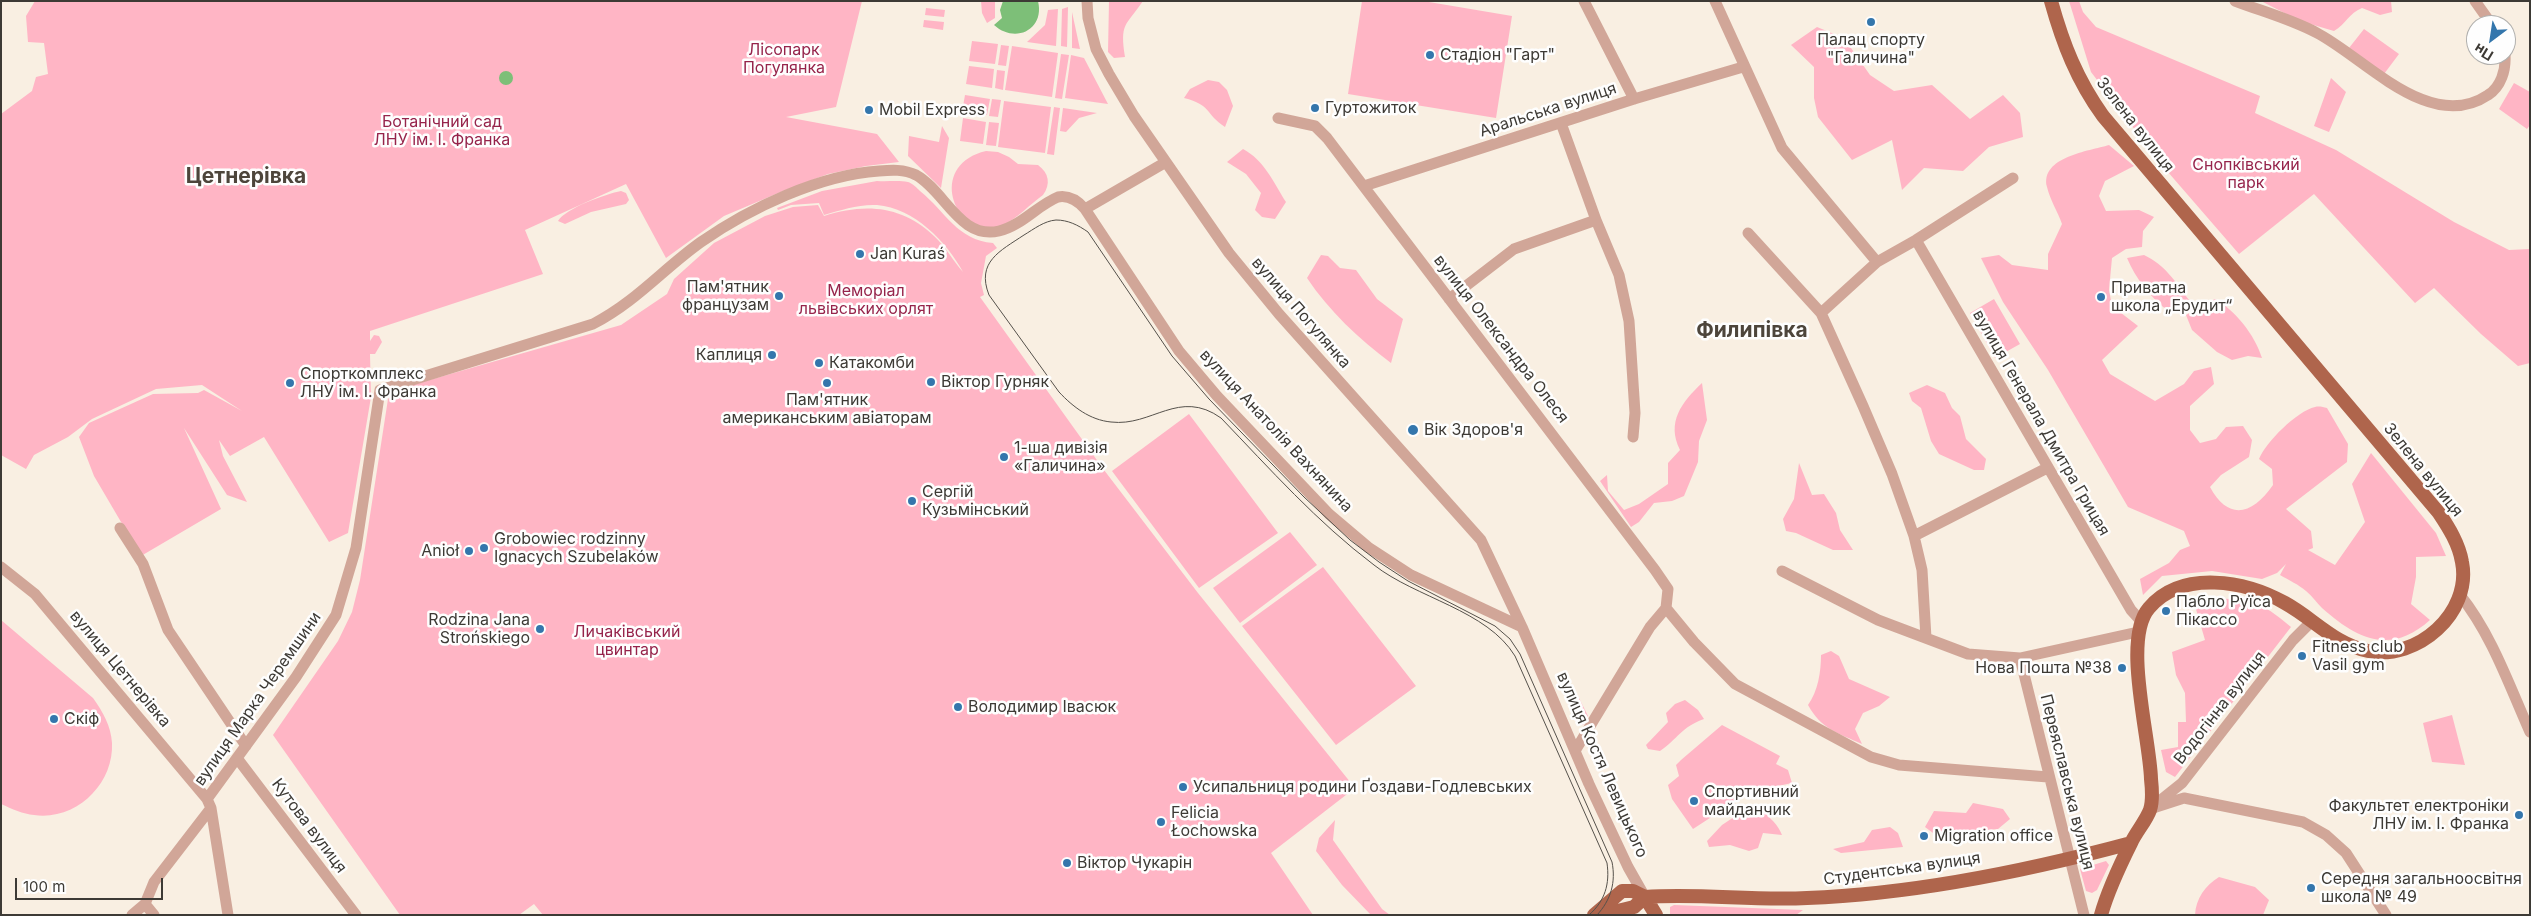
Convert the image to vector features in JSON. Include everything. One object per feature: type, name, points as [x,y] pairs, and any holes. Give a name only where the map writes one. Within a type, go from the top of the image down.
[{"type":"main road","name":"Зелена вулиця","points":[[2051,1],[2071,64],[2086,92],[2103,116],[2443,519],[2451,530],[2462,562],[2460,595],[2450,615],[2435,632],[2405,649],[2386,653],[2368,651],[2345,644],[2287,604],[2263,591],[2234,584],[2206,583],[2181,587],[2164,595],[2148,608],[2140,627]]},
{"type":"main road","points":[[2102,915],[2108,892],[2131,843],[2150,809],[2151,779],[2137,658],[2140,627]]},
{"type":"main road","name":"Студентська вулиця","points":[[1645,897],[1672,895],[1805,898],[1855,896],[2070,860],[2131,843]]},
{"type":"main road","points":[[1594,915],[1622,891],[1633,891],[1645,897],[1634,907],[1601,915]]},
{"type":"main road","name":"вулиця Костя Левицького","points":[[1645,897],[1656,915]]},
{"type":"street","name":"вулиця Погулянка","points":[[1087,1],[1088,18],[1096,49],[1109,74],[1228,253],[1279,314],[1481,540],[1522,627]]},
{"type":"street","points":[[1584,1],[1634,99]]},
{"type":"street","points":[[1715,1],[1743,67],[1782,148],[1877,262]]},
{"type":"street","points":[[2235,1],[2315,32],[2340,46],[2398,88],[2418,98],[2447,107],[2479,101],[2492,93],[2499,84],[2504,72],[2504,65]]},
{"type":"street","points":[[2475,1],[2485,15]]},
{"type":"street","name":"Аральська вулиця","points":[[1364,186],[1634,99],[1743,67]]},
{"type":"street","name":"вулиця Олександра Олеся","points":[[1278,118],[1315,126],[1364,186],[1664,582],[1668,589],[1666,608]]},
{"type":"street","points":[[1561,123],[1596,220],[1619,275],[1629,321],[1635,412],[1633,437]]},
{"type":"street","points":[[1086,209],[1166,162]]},
{"type":"street","name":"вулиця Анатолія Вахнянина","points":[[380,390],[593,324],[619,310],[701,242],[756,209],[824,182],[876,171],[908,172],[930,186],[963,222],[975,229],[988,232],[1004,230],[1052,199],[1064,196],[1076,200],[1086,209],[1179,351],[1217,396],[1329,514],[1368,547],[1411,576],[1522,627]]},
{"type":"street","points":[[1821,313],[1877,262],[1916,240],[2012,178]]},
{"type":"street","points":[[1449,299],[1514,249],[1596,220]]},
{"type":"street","points":[[1748,233],[1821,313],[1892,474],[1914,536],[1922,577],[1926,638]]},
{"type":"street","name":"вулиця Генерала Дмитра Грицая","points":[[1916,240],[2140,627]]},
{"type":"street","name":"вулиця Марка Черемшини","points":[[132,915],[144,904],[154,882],[209,804],[237,758],[321,642],[340,605],[356,548],[380,390]]},
{"type":"street","points":[[1914,536],[2048,468]]},
{"type":"street","points":[[120,528],[143,564],[168,630],[246,746]]},
{"type":"street","name":"вулиця Цетнерівка","points":[[1,567],[35,594],[209,804]]},
{"type":"street","points":[[1782,571],[1878,620],[1968,654],[2020,658],[2140,627]]},
{"type":"street","points":[[2460,595],[2476,615],[2492,646],[2530,732]]},
{"type":"street","points":[[1575,751],[1650,627],[1666,608],[1694,642],[1735,684],[1871,757],[1899,765],[2048,777]]},
{"type":"street","name":"Водогінна вулиця","points":[[2150,809],[2182,783],[2293,640],[2311,622]]},
{"type":"street","name":"вулиця Костя Левицького","points":[[1522,627],[1575,751],[1628,867],[1645,897]]},
{"type":"street","name":"Переяславська вулиця","points":[[2020,658],[2048,777],[2084,915]]},
{"type":"street","name":"Кутова вулиця","points":[[237,758],[356,915]]},
{"type":"street","points":[[2150,809],[2184,798],[2302,822],[2326,836],[2346,853],[2386,915]]},
{"type":"street","points":[[209,804],[228,915]]},
{"type":"street","points":[[144,904],[154,915]]},
{"type":"green space","points":[[35,1],[862,1],[836,107],[786,117],[877,134],[899,162],[866,166],[828,174],[783,191],[724,216],[666,258],[626,184],[525,230],[543,274],[370,331],[370,341],[374,335],[379,336],[382,342],[375,354],[370,354],[371,397],[348,533],[329,542],[264,437],[230,456],[219,440],[223,456],[247,502],[227,495],[184,428],[221,509],[141,556],[94,476],[79,437],[89,423],[153,394],[198,393],[204,390],[242,411],[202,385],[156,389],[92,419],[68,437],[34,455],[26,469],[1,455],[1,114],[32,91],[36,77],[48,74],[44,43],[28,42],[26,16]]},
{"type":"green space","points":[[981,1],[995,1],[995,18],[987,23],[982,13]]},
{"type":"green space","points":[[1109,1],[1143,1],[1125,26],[1123,38],[1125,57],[1114,58],[1108,52]]},
{"type":"green space","name":"Стадіон \"Гарт\"","points":[[1362,1],[1423,1],[1512,16],[1496,118],[1348,94]]},
{"type":"green space","name":"Снопківський парк","points":[[2069,1],[2079,1],[2083,12],[2096,27],[2260,96],[2255,113],[2336,150],[2454,222],[2509,250],[2530,249],[2530,363],[2518,366],[2481,334],[2434,288],[2415,303],[2314,194],[2239,254],[2161,164],[2091,72]]},
{"type":"green space","points":[[2261,1],[2391,1],[2392,12],[2380,15],[2362,8],[2334,31],[2300,21]]},
{"type":"green space","points":[[1068,7],[1067,47],[1061,46],[1062,9]]},
{"type":"green space","points":[[926,8],[945,10],[944,17],[925,15]]},
{"type":"green space","points":[[1058,9],[1056,46],[1027,42],[1045,25],[1048,10]]},
{"type":"green space","points":[[1072,12],[1080,49],[1072,48]]},
{"type":"green space","points":[[924,20],[944,22],[943,30],[923,27]]},
{"type":"green space","points":[[1817,27],[1844,38],[1870,75],[1894,91],[1932,85],[1970,119],[2003,95],[2020,113],[2023,137],[1989,147],[1963,171],[1924,168],[1902,190],[1892,140],[1852,160],[1818,117],[1814,98],[1814,67],[1791,45]]},
{"type":"green space","points":[[2364,29],[2399,54],[2384,74],[2349,48]]},
{"type":"green space","points":[[972,41],[998,44],[995,64],[969,61]]},
{"type":"green space","points":[[1001,45],[1009,46],[1006,66],[998,65]]},
{"type":"green space","points":[[1012,46],[1058,53],[1052,97],[1005,90]]},
{"type":"green space","points":[[1061,54],[1069,55],[1062,99],[1055,98]]},
{"type":"green space","points":[[1071,55],[1084,58],[1108,104],[1065,98]]},
{"type":"green space","points":[[969,66],[994,69],[992,88],[966,84]]},
{"type":"green space","points":[[997,70],[1005,71],[1003,90],[995,88]]},
{"type":"green space","points":[[2331,78],[2346,92],[2329,132],[2314,126]]},
{"type":"green space","points":[[1208,80],[1219,82],[1227,90],[1233,106],[1225,127],[1204,107],[1184,98],[1190,89]]},
{"type":"green space","points":[[2514,83],[2530,92],[2530,125],[2527,129],[2499,109]]},
{"type":"green space","points":[[965,95],[990,99],[987,115],[962,112]]},
{"type":"green space","points":[[992,99],[1001,100],[998,117],[989,116]]},
{"type":"green space","points":[[1004,101],[1051,107],[1045,153],[998,147]]},
{"type":"green space","points":[[1054,107],[1060,108],[1054,155],[1047,154]]},
{"type":"green space","points":[[1063,108],[1097,113],[1079,118],[1066,132],[1060,131]]},
{"type":"green space","points":[[963,118],[986,122],[983,144],[960,141]]},
{"type":"green space","points":[[989,122],[999,123],[996,146],[986,145]]},
{"type":"green space","points":[[942,126],[949,138],[941,188],[908,156],[909,136],[939,142]]},
{"type":"green space","points":[[2109,145],[2134,166],[2105,181],[2099,196],[2106,211],[2139,210],[2154,217],[2143,231],[2142,247],[2126,249],[2112,258],[2109,290],[2112,306],[2138,326],[2102,360],[2110,374],[2155,401],[2184,384],[2194,371],[2211,367],[2214,384],[2190,406],[2190,430],[2200,443],[2216,439],[2226,427],[2243,426],[2252,440],[2249,457],[2221,475],[2210,487],[2225,506],[2233,509],[2249,508],[2265,495],[2273,485],[2272,469],[2259,459],[2275,436],[2300,414],[2316,407],[2327,408],[2348,444],[2347,462],[2286,509],[2311,531],[2313,548],[2308,550],[2335,565],[2365,522],[2352,484],[2371,453],[2436,533],[2446,556],[2416,557],[2416,577],[2411,604],[2430,620],[2416,631],[2388,640],[2362,635],[2335,619],[2303,589],[2280,575],[2286,564],[2277,573],[2262,579],[2212,571],[2162,576],[2143,595],[2140,579],[2169,563],[2180,550],[2190,546],[2184,531],[2128,507],[2048,370],[2003,302],[1981,258],[1999,255],[2012,265],[2048,270],[2048,254],[2062,224],[2048,192],[2047,177],[2051,169],[2058,162],[2079,153]]},
{"type":"green space","points":[[1243,149],[1263,166],[1286,202],[1275,219],[1262,217],[1255,210],[1261,193],[1246,174],[1227,162]]},
{"type":"green space","points":[[986,151],[998,152],[1018,164],[1038,165],[1047,175],[1048,183],[1043,195],[1013,219],[1003,225],[986,228],[972,223],[960,213],[954,200],[952,185],[956,171],[967,159]]},
{"type":"green space","name":"Личаківський цвинтар","points":[[877,181],[911,183],[961,231],[970,237],[993,243],[997,248],[986,256],[981,283],[984,295],[980,297],[1104,470],[1198,593],[1355,788],[1271,853],[1313,915],[543,915],[534,904],[519,915],[400,915],[273,735],[338,641],[352,612],[360,580],[388,399],[398,389],[621,325],[667,294],[674,279],[714,243],[765,216],[793,207],[818,205],[824,216],[854,209],[868,208],[896,213],[909,218],[934,236],[963,272],[948,249],[928,228],[904,213],[891,208],[864,205],[824,215],[819,203],[791,205],[778,210],[777,208],[822,191]]},
{"type":"green space","points":[[621,191],[626,193],[629,200],[626,204],[591,212],[565,224],[558,221],[562,216],[577,207],[597,198]]},
{"type":"green space","points":[[1321,255],[1328,256],[1340,268],[1356,270],[1377,299],[1403,319],[1391,363],[1345,324],[1307,278]]},
{"type":"green space","points":[[2144,255],[2164,269],[2179,286],[2189,300],[2184,307],[2168,311],[2144,287],[2127,258]]},
{"type":"green space","points":[[1994,299],[2020,344],[1995,358],[1970,313]]},
{"type":"green space","points":[[2215,299],[2237,316],[2255,341],[2262,358],[2248,356],[2232,360],[2217,352],[2192,330],[2186,315]]},
{"type":"green space","points":[[1702,383],[1707,420],[1699,441],[1698,462],[1684,496],[1672,501],[1654,503],[1639,522],[1631,527],[1600,481],[1607,475],[1608,491],[1624,510],[1639,504],[1668,484],[1668,463],[1680,450],[1675,430],[1678,413],[1688,398]]},
{"type":"green space","points":[[1927,385],[1945,393],[1952,408],[1960,416],[1966,439],[1986,459],[1984,470],[1974,470],[1939,454],[1931,441],[1921,408],[1912,401],[1909,393]]},
{"type":"green space","points":[[1189,414],[1278,533],[1199,588],[1112,471]]},
{"type":"green space","points":[[1799,463],[1812,495],[1824,494],[1836,513],[1840,530],[1853,550],[1833,550],[1796,533],[1786,531],[1783,519],[1794,499]]},
{"type":"green space","points":[[1290,532],[1317,565],[1240,623],[1213,588]]},
{"type":"green space","points":[[1323,567],[1416,686],[1336,745],[1242,626]]},
{"type":"green space","points":[[2211,598],[2254,603],[2271,611],[2291,627],[2175,777],[2166,772],[2161,750],[2178,747],[2178,722],[2186,722],[2185,693],[2176,675],[2172,652],[2205,640],[2193,599]]},
{"type":"green space","name":"Скіф","points":[[1,620],[93,698],[108,725],[112,743],[111,758],[107,772],[90,797],[78,806],[64,812],[34,815],[1,804]]},
{"type":"green space","points":[[1831,651],[1839,656],[1849,679],[1890,697],[1879,706],[1863,713],[1855,729],[1862,744],[1824,725],[1808,705],[1818,681],[1821,655]]},
{"type":"green space","points":[[1575,690],[1588,716],[1583,725],[1577,724],[1564,695]]},
{"type":"green space","points":[[1685,700],[1698,710],[1704,719],[1685,729],[1660,751],[1648,749],[1646,745],[1668,722],[1666,713],[1675,704]]},
{"type":"green space","points":[[2452,715],[2465,765],[2432,762],[2423,723]]},
{"type":"green space","points":[[1722,725],[1780,756],[1776,764],[1788,770],[1792,783],[1764,789],[1759,786],[1693,829],[1672,799],[1668,785],[1679,776],[1676,765]]},
{"type":"green space","points":[[1973,803],[2003,809],[2010,819],[1998,829],[1951,833],[1937,841],[1933,833],[1925,827],[1934,811],[1966,813]]},
{"type":"green space","points":[[1749,807],[1761,807],[1782,835],[1763,833],[1758,848],[1749,851],[1730,845],[1709,847],[1707,841],[1722,825]]},
{"type":"green space","points":[[1335,820],[1333,840],[1382,909],[1390,915],[1371,915],[1342,885],[1316,851],[1319,838]]},
{"type":"green space","points":[[1890,827],[1898,833],[1903,847],[1841,853],[1833,849],[1864,842],[1872,830]]},
{"type":"green space","points":[[2106,861],[2109,865],[2097,890],[2092,893],[2086,891],[2080,869]]},
{"type":"green space","points":[[2219,877],[2255,887],[2269,900],[2263,915],[2195,915],[2197,903],[2202,893],[2209,884]]},
{"type":"green space","points":[[1674,905],[1803,910],[1796,915],[1670,915],[1670,907]]},
{"type":"shaded area","points":[[1003,1],[1038,1],[1039,11],[1033,26],[1026,31],[1011,33],[1002,31],[994,25],[1002,18],[1000,10]]},
{"type":"shaded area","points":[[506,71],[511,73],[513,78],[511,83],[506,85],[501,83],[499,78],[501,73]]},
{"type":"tram line","points":[[1589,915],[1603,898],[1608,878],[1607,863],[1515,656],[1503,640],[1469,616],[1410,587],[1374,565],[1313,513],[1221,418],[1206,410],[1179,407],[1140,419],[1126,422],[1111,422],[1096,419],[1076,408],[1059,392],[989,295],[986,274],[988,266],[999,252],[1035,228],[1056,220],[1069,222],[1088,232],[1172,356],[1209,399],[1304,497],[1350,540],[1379,562],[1408,581],[1495,626],[1510,639],[1520,654],[1612,862],[1613,884],[1606,903],[1597,915]]},
{"type":"place","name":"Палац спорту \"Галичина\"","points":[[1871,22]]},
{"type":"place","name":"Стадіон \"Гарт\"","points":[[1430,55]]},
{"type":"place","name":"Гуртожиток","points":[[1315,108]]},
{"type":"place","name":"Mobil Express","points":[[869,110]]},
{"type":"place","name":"Jan Kuraś","points":[[860,254]]},
{"type":"place","name":"Пам'ятник французам","points":[[779,296]]},
{"type":"place","name":"Приватна школа „Ерудит“","points":[[2101,297]]},
{"type":"place","name":"Каплиця","points":[[772,355]]},
{"type":"place","name":"Катакомби","points":[[819,363]]},
{"type":"place","name":"Віктор Гурняк","points":[[931,382]]},
{"type":"place","name":"Спорткомплекс ЛНУ ім. І. Франка","points":[[290,383]]},
{"type":"place","name":"Пам'ятник американським авіаторам","points":[[827,383]]},
{"type":"place","name":"Вік Здоров'я","points":[[1413,430]]},
{"type":"place","name":"1-ша дивізія «Галичина»","points":[[1004,457]]},
{"type":"place","name":"Сергій Кузьмінський","points":[[912,501]]},
{"type":"place","name":"Grobowiec rodzinny Ignacych Szubelaków","points":[[484,548]]},
{"type":"place","name":"Anioł","points":[[469,551]]},
{"type":"place","name":"Пабло Руїса Пікассо","points":[[2166,611]]},
{"type":"place","name":"Rodzina Jana Strońskiego","points":[[540,629]]},
{"type":"place","name":"Fitness club Vasil gym","points":[[2302,656]]},
{"type":"place","name":"Нова Пошта №38","points":[[2122,668]]},
{"type":"place","name":"Володимир Івасюк","points":[[958,707]]},
{"type":"place","name":"Скіф","points":[[54,719]]},
{"type":"place","name":"Усипальниця родини Ґоздави-Годлевських","points":[[1183,787]]},
{"type":"place","name":"Спортивний майданчик","points":[[1694,801]]},
{"type":"place","name":"Факультет електроніки ЛНУ ім. І. Франка","points":[[2519,815]]},
{"type":"place","name":"Felicia Łochowska","points":[[1161,822]]},
{"type":"place","name":"Migration office","points":[[1924,836]]},
{"type":"place","name":"Віктор Чукарін","points":[[1067,863]]},
{"type":"place","name":"Середня загальноосвітня школа № 49","points":[[2311,888]]},
{"type":"district","name":"Цетнерівка","points":[[246,177]]},
{"type":"district","name":"Филипівка","points":[[1752,331]]},
{"type":"park label","name":"Лісопарк Погулянка","points":[[784,59]]},
{"type":"park label","name":"Ботанічний сад ЛНУ ім. І. Франка","points":[[442,131]]},
{"type":"park label","name":"Меморіал львівських орлят","points":[[866,300]]}]
